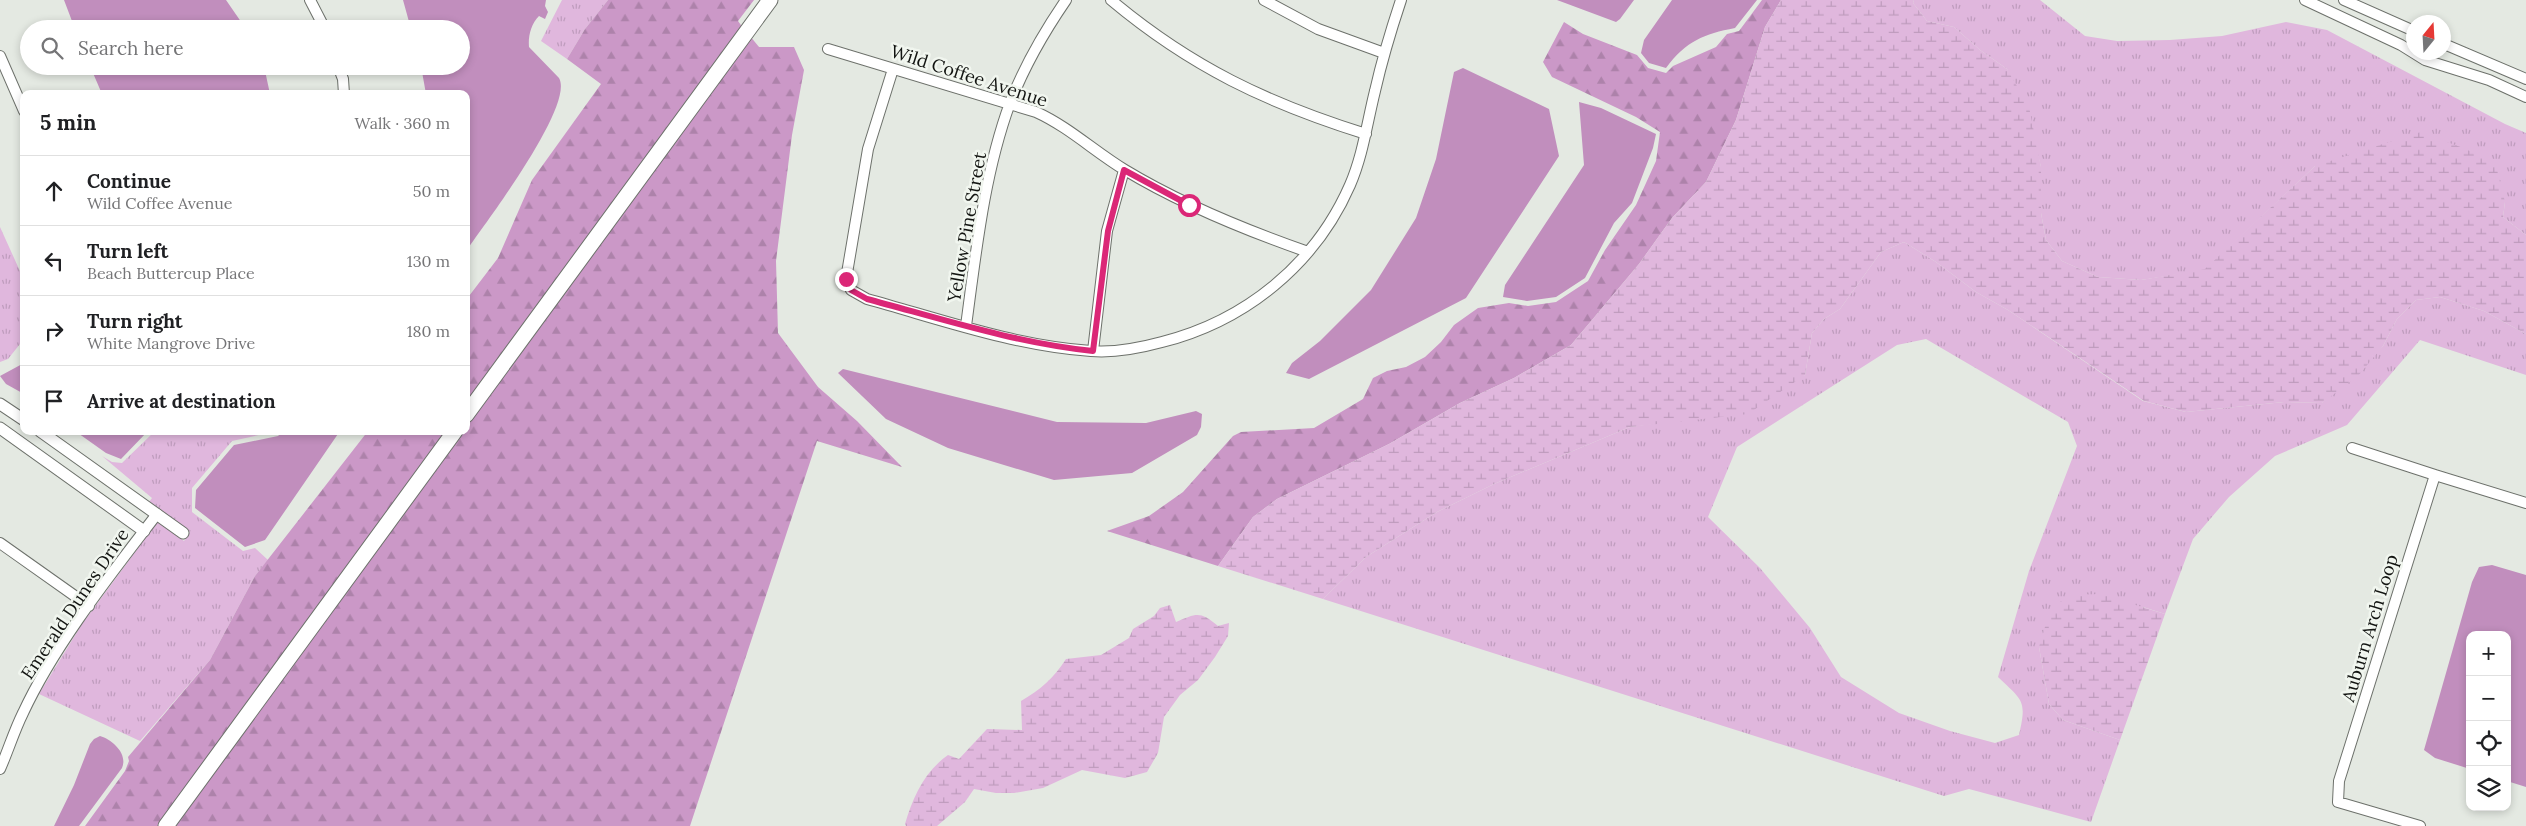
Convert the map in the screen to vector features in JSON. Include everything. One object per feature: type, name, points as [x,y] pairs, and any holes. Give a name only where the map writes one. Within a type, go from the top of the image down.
[{"type":"main road","points":[[470,410],[770,0]]},
{"type":"main road","points":[[166,826],[451,435]]},
{"type":"street","points":[[310,0],[320,20]]},
{"type":"street","name":"Yellow Pine Street","points":[[966,326],[983,210],[994,159],[1010,104],[1033,54],[1066,0]]},
{"type":"street","points":[[1112,0],[1166,43],[1242,88],[1282,105],[1366,134]]},
{"type":"street","points":[[1264,0],[1318,29],[1384,53]]},
{"type":"street","points":[[893,69],[868,150],[846,279],[851,290],[867,299],[966,326],[1054,347],[1093,351],[1148,346],[1190,334],[1220,322],[1262,296],[1308,252],[1330,222],[1349,187],[1366,134],[1384,53],[1402,0]]},
{"type":"street","points":[[2305,0],[2402,45],[2426,60],[2489,80],[2526,97]]},
{"type":"street","points":[[2344,0],[2406,27]]},
{"type":"street","points":[[2451,47],[2526,79]]},
{"type":"street","name":"Wild Coffee Avenue","points":[[828,49],[1036,112],[1054,121],[1124,170],[1213,216],[1308,252]]},
{"type":"street","points":[[0,56],[20,102]]},
{"type":"street","points":[[341,75],[344,90]]},
{"type":"street","points":[[1093,351],[1108,231],[1124,170]]},
{"type":"street","points":[[0,404],[20,417]]},
{"type":"street","points":[[0,428],[144,531]]},
{"type":"street","points":[[46,435],[183,533]]},
{"type":"street","points":[[2352,448],[2526,502]]},
{"type":"street","name":"Auburn Arch Loop","points":[[2420,826],[2338,802],[2339,781],[2435,474]]},
{"type":"street","name":"Emerald Dunes Drive","points":[[0,769],[23,712],[42,677],[89,606],[157,514]]},
{"type":"street","points":[[0,543],[89,606]]},
{"type":"green space","points":[[562,0],[608,0],[585,29],[567,59],[541,41]]},
{"type":"green space","points":[[608,0],[754,0],[738,21],[743,28],[470,402],[470,295],[498,258],[532,180],[601,84],[567,59],[585,29]]},
{"type":"green space","points":[[1762,0],[1781,0],[1765,27],[1736,120],[1706,182],[1672,218],[1639,264],[1571,345],[1514,378],[1460,403],[1389,444],[1277,499],[1253,517],[1218,566],[1107,531],[1149,516],[1183,492],[1233,436],[1241,432],[1314,428],[1363,399],[1373,378],[1387,371],[1406,367],[1425,357],[1441,342],[1454,325],[1478,308],[1509,303],[1528,306],[1556,302],[1588,281],[1605,250],[1636,205],[1656,161],[1660,132],[1636,117],[1552,77],[1543,62],[1564,22],[1583,34],[1637,55],[1648,68],[1666,73],[1673,66],[1716,47],[1727,34],[1739,31]]},
{"type":"green space","points":[[1781,0],[1914,0],[1913,3],[1927,21],[1954,27],[1980,50],[2007,69],[2029,107],[2041,167],[2041,213],[2046,240],[2062,261],[2098,277],[2141,280],[2205,269],[2315,166],[2420,132],[2466,149],[2496,166],[2505,202],[2503,217],[2526,235],[2526,334],[2484,311],[2440,297],[2416,300],[2397,319],[2383,346],[2358,376],[2322,403],[2284,402],[2186,412],[2144,401],[2008,310],[1976,292],[1936,262],[1904,242],[1881,252],[1840,309],[1824,319],[1812,333],[1805,375],[1748,414],[1630,427],[1494,484],[1437,512],[1366,557],[1323,599],[1218,566],[1253,517],[1277,499],[1389,444],[1460,403],[1514,378],[1571,345],[1639,264],[1672,218],[1706,182],[1736,120],[1765,27]]},
{"type":"green space","points":[[1914,0],[2040,0],[2085,36],[2117,41],[2170,40],[2222,36],[2286,22],[2327,30],[2505,124],[2526,133],[2526,235],[2503,217],[2505,202],[2315,166],[2205,270],[2141,280],[2098,277],[2062,261],[2046,240],[2041,213],[2041,167],[2034,139],[2007,69],[1980,50],[1954,27],[1927,21],[1913,3]]},
{"type":"green space","points":[[750,36],[759,47],[794,47],[804,70],[792,135],[776,261],[778,333],[818,387],[857,421],[902,467],[817,441],[690,826],[172,826],[458,435],[470,435],[470,419]]},
{"type":"green space","points":[[0,227],[20,271],[20,344],[8,359],[0,362]]},
{"type":"green space","points":[[1904,242],[1936,262],[1976,292],[2008,310],[2143,401],[2186,412],[2284,402],[2322,403],[2383,346],[2397,319],[2416,300],[2440,297],[2484,311],[2526,334],[2526,375],[2420,340],[2347,425],[2275,456],[2229,497],[2193,539],[2165,614],[2143,607],[2039,647],[2049,704],[2063,720],[2120,740],[2091,822],[1969,789],[1944,796],[1323,599],[1366,557],[1437,512],[1494,484],[1630,427],[1680,420],[1805,375],[1812,333],[1824,319],[1840,309],[1881,252]],"holes":[[[1926,339],[2068,422],[2077,446],[2029,571],[1998,677],[2013,691],[2021,702],[2023,715],[2019,735],[1995,743],[1950,731],[1899,713],[1841,677],[1810,628],[1760,568],[1708,517],[1737,447],[1897,345]]]},
{"type":"green space","points":[[151,435],[259,435],[232,441],[192,488],[192,512],[243,551],[255,548],[268,560],[255,576],[210,660],[140,741],[39,694],[82,624],[158,521],[184,541],[190,532],[149,502],[152,498],[102,456],[112,462],[122,463]]},
{"type":"green space","points":[[365,435],[445,435],[159,826],[85,826],[125,771],[129,761],[128,757],[210,660],[255,576]]},
{"type":"green space","points":[[2100,594],[2165,614],[2120,740],[2063,720],[2049,704],[2039,647],[2050,610],[2069,595]]},
{"type":"green space","points":[[1170,605],[1176,622],[1198,615],[1207,618],[1218,626],[1229,623],[1228,636],[1198,680],[1180,695],[1164,717],[1158,753],[1147,772],[1125,778],[1082,770],[1043,788],[1014,793],[996,793],[974,789],[965,802],[937,826],[906,826],[908,814],[920,786],[932,769],[948,755],[959,759],[987,729],[1022,730],[1021,701],[1046,683],[1066,659],[1101,655],[1129,638],[1133,629],[1154,616],[1160,608]]},
{"type":"shaded area","points":[[64,0],[226,0],[240,20],[72,20]]},
{"type":"shaded area","points":[[403,0],[546,0],[545,6],[548,12],[545,19],[539,16],[532,26],[529,47],[559,78],[560,92],[554,113],[526,164],[470,245],[470,90],[425,90],[423,75],[470,75],[470,20],[409,20]]},
{"type":"shaded area","points":[[1557,0],[1634,0],[1616,22]]},
{"type":"shaded area","points":[[1672,0],[1757,0],[1735,28],[1696,40],[1681,51],[1666,68],[1649,63],[1641,53],[1644,40]]},
{"type":"shaded area","points":[[1463,68],[1549,109],[1559,156],[1466,298],[1309,379],[1286,373],[1292,363],[1320,341],[1371,290],[1416,218],[1436,159],[1454,72]]},
{"type":"shaded area","points":[[94,75],[266,75],[269,90],[100,90]]},
{"type":"shaded area","points":[[1579,102],[1601,108],[1656,134],[1653,148],[1632,203],[1614,223],[1585,278],[1556,297],[1527,301],[1503,297],[1505,285],[1584,165]]},
{"type":"shaded area","points":[[20,365],[20,392],[6,384],[0,376]]},
{"type":"shaded area","points":[[843,369],[1057,422],[1146,423],[1196,411],[1202,414],[1201,427],[1197,435],[1132,473],[1054,480],[948,448],[886,419],[838,373]]},
{"type":"shaded area","points":[[81,435],[144,435],[121,459],[106,453]]},
{"type":"shaded area","points":[[337,435],[265,540],[245,547],[195,508],[196,490],[234,445],[278,436]]},
{"type":"shaded area","points":[[2492,565],[2526,575],[2526,787],[2511,782],[2511,631],[2466,631],[2466,768],[2435,758],[2424,750],[2472,582],[2479,567]]},
{"type":"shaded area","points":[[100,736],[118,748],[123,758],[122,768],[79,826],[54,826],[74,785],[90,744]]},
{"type":"route","points":[[846,279],[851,290],[867,299],[1002,336],[1054,347],[1093,351],[1104,254],[1118,186],[1124,170],[1189,205]]}]
